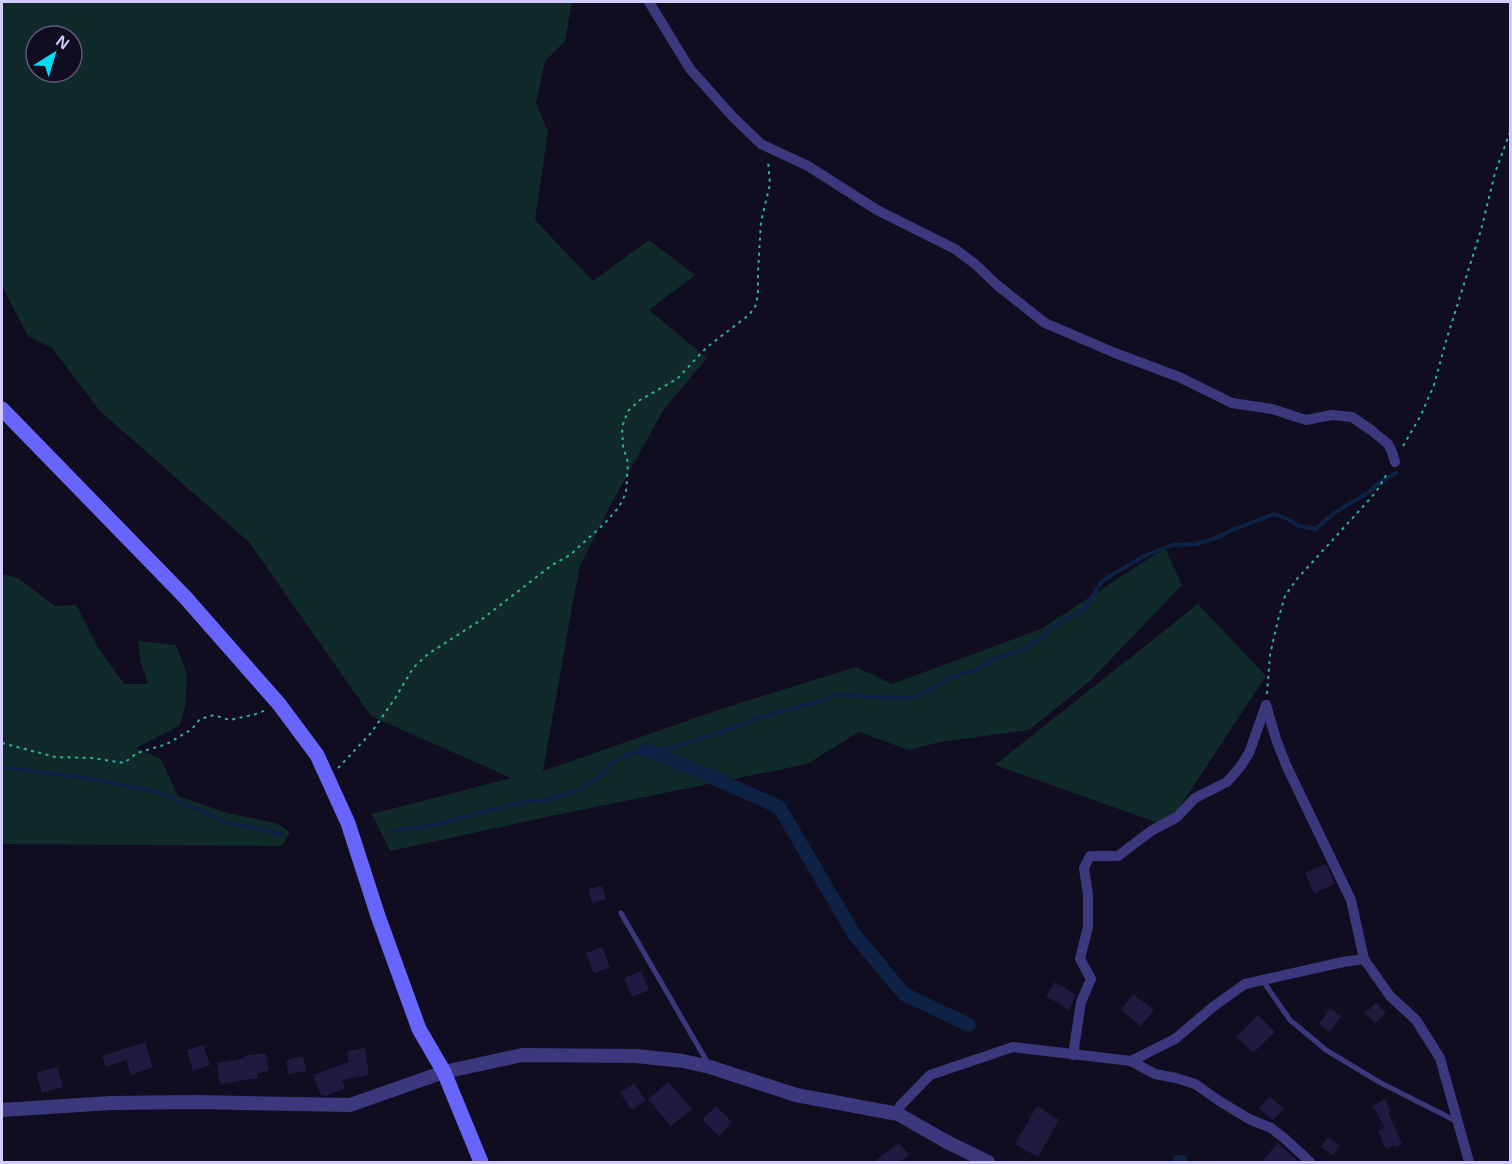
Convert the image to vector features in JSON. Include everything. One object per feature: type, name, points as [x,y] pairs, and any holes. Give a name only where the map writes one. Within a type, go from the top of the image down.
[{"type":"main road","points":[[2,409],[185,597],[279,704],[317,755],[348,823],[378,916],[419,1029],[444,1072],[481,1162]]},
{"type":"street","points":[[649,2],[690,69],[761,144],[808,166],[877,210],[955,249],[1046,323],[1179,377],[1232,403],[1272,409],[1306,420],[1332,415],[1352,417],[1388,444],[1395,462]]},
{"type":"street","points":[[1266,705],[1286,765],[1351,900],[1364,959],[1390,996],[1416,1020],[1440,1058],[1469,1162]]},
{"type":"street","points":[[1073,1055],[1081,1002],[1090,979],[1080,958],[1088,927],[1088,895],[1084,868],[1090,856],[1118,856],[1151,831],[1177,817],[1195,798],[1227,782],[1249,753],[1266,705]]},
{"type":"street","points":[[1131,1062],[1175,1039],[1214,1006],[1245,984],[1364,959]]},
{"type":"street","points":[[898,1114],[900,1106],[930,1075],[1013,1047],[1131,1062],[1155,1074],[1195,1084],[1249,1119],[1271,1128],[1310,1162]]},
{"type":"street","points":[[2,1110],[111,1103],[350,1105],[444,1072],[522,1055],[636,1056],[683,1061],[710,1067],[796,1095],[898,1114],[988,1162]]},
{"type":"lane","points":[[621,913],[710,1067]]},
{"type":"lane","points":[[1262,980],[1290,1020],[1326,1050],[1378,1082],[1459,1123]]},
{"type":"path","points":[[1266,705],[1270,655],[1285,596],[1296,580],[1376,492],[1421,415],[1434,385],[1481,230],[1495,173],[1510,132]]},
{"type":"path","points":[[329,779],[372,733],[413,668],[428,654],[481,620],[552,565],[570,555],[606,523],[619,507],[626,493],[628,463],[623,446],[622,427],[628,411],[640,400],[677,380],[706,348],[750,314],[756,305],[759,293],[758,263],[761,222],[770,184],[767,155],[761,144]]},
{"type":"path","points":[[2,743],[55,757],[92,758],[124,763],[137,753],[167,744],[192,729],[200,719],[214,715],[230,720],[256,714],[279,704]]},
{"type":"green space","points":[[2,2],[572,2],[565,41],[545,61],[536,103],[548,132],[535,220],[593,281],[649,240],[695,275],[649,310],[707,358],[664,409],[609,508],[579,568],[543,771],[721,709],[856,667],[892,684],[1041,629],[1165,548],[1182,585],[1091,680],[1029,730],[940,742],[909,750],[859,732],[807,764],[390,851],[372,814],[511,778],[371,716],[249,542],[100,411],[52,348],[28,336],[2,286]]},
{"type":"green space","points":[[2,574],[18,578],[55,606],[76,605],[99,649],[124,684],[148,684],[141,662],[138,641],[176,645],[187,674],[185,708],[179,726],[136,748],[161,759],[178,796],[227,813],[276,823],[290,832],[282,846],[2,844]]},
{"type":"green space","points":[[1198,604],[1266,676],[1167,826],[995,765]]},
{"type":"building","points":[[1326,864],[1335,884],[1314,893],[1305,873]]},
{"type":"building","points":[[602,886],[606,899],[592,903],[588,889]]},
{"type":"building","points":[[602,947],[610,967],[594,973],[586,953]]},
{"type":"building","points":[[641,971],[649,990],[632,997],[624,978]]},
{"type":"building","points":[[1055,982],[1076,995],[1069,1010],[1046,996]]},
{"type":"building","points":[[1133,994],[1154,1010],[1141,1026],[1121,1010]]},
{"type":"building","points":[[1376,1003],[1386,1013],[1375,1023],[1365,1013]]},
{"type":"building","points":[[1330,1008],[1341,1016],[1330,1032],[1319,1024]]},
{"type":"building","points":[[1258,1015],[1275,1032],[1253,1053],[1237,1037]]},
{"type":"building","points":[[145,1042],[153,1067],[131,1075],[126,1060],[106,1067],[102,1056]]},
{"type":"building","points":[[203,1045],[210,1065],[193,1071],[187,1050]]},
{"type":"building","points":[[365,1048],[369,1075],[342,1080],[345,1088],[326,1096],[321,1095],[313,1075],[349,1062],[347,1051]]},
{"type":"building","points":[[266,1053],[269,1071],[257,1073],[258,1078],[220,1084],[217,1063]]},
{"type":"building","points":[[303,1056],[306,1071],[288,1074],[286,1060]]},
{"type":"building","points":[[57,1067],[63,1087],[42,1093],[36,1073]]},
{"type":"building","points":[[668,1082],[692,1109],[671,1126],[648,1099]]},
{"type":"building","points":[[634,1083],[646,1100],[632,1110],[620,1093]]},
{"type":"building","points":[[1269,1096],[1284,1109],[1273,1120],[1259,1108]]},
{"type":"building","points":[[1385,1099],[1402,1144],[1386,1149],[1378,1131],[1385,1128],[1373,1106]]},
{"type":"building","points":[[716,1106],[732,1122],[719,1136],[702,1120]]},
{"type":"building","points":[[1037,1106],[1059,1120],[1038,1157],[1015,1144]]},
{"type":"building","points":[[1328,1137],[1340,1145],[1333,1155],[1321,1147]]},
{"type":"building","points":[[899,1143],[909,1155],[899,1162],[873,1162]]},
{"type":"building","points":[[1279,1144],[1299,1162],[1261,1162]]},
{"type":"waterway","points":[[391,831],[434,825],[512,804],[545,800],[580,790],[602,774],[610,764],[627,754],[670,748],[731,729],[760,717],[839,694],[911,698],[950,677],[978,669],[993,659],[1024,649],[1061,621],[1083,611],[1102,581],[1144,556],[1172,545],[1196,544],[1216,538],[1274,514],[1299,526],[1316,529],[1334,513],[1396,473]]},
{"type":"waterway","points":[[645,750],[779,807],[854,934],[904,994],[969,1025]]},
{"type":"waterway","points":[[2,766],[85,778],[158,792],[225,822],[281,834]]}]
